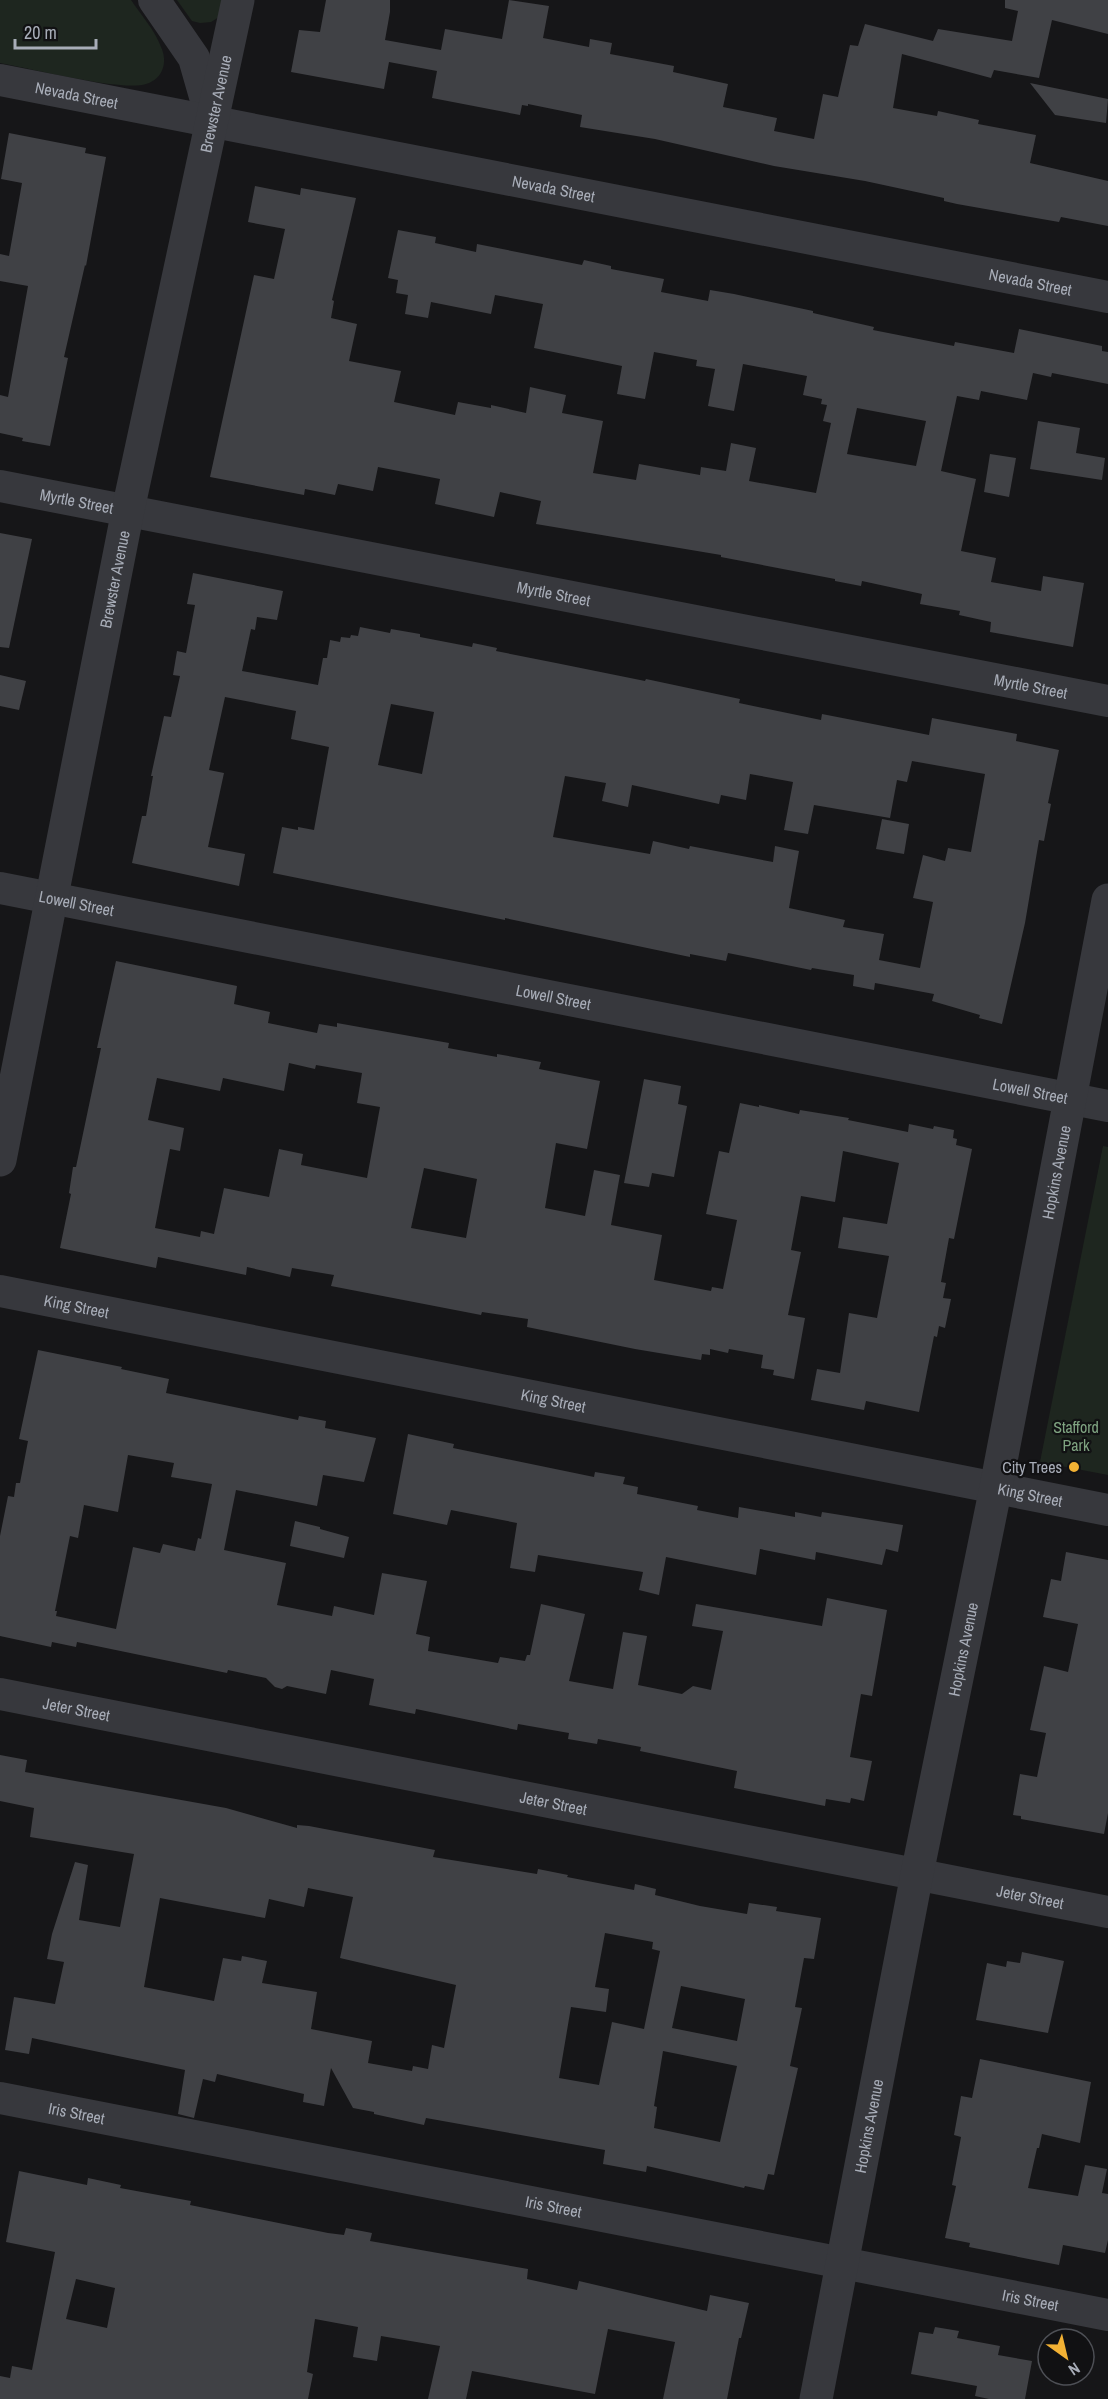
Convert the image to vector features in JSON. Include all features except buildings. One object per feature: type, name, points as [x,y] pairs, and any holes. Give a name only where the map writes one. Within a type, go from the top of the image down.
[{"type":"street","points":[[154,0],[194,58],[212,121]]},
{"type":"street","name":"Brewster Avenue","points":[[0,1160],[128,510],[238,0]]},
{"type":"street","name":"Nevada Street","points":[[0,80],[1108,297]]},
{"type":"street","name":"Myrtle Street","points":[[0,486],[1108,700]]},
{"type":"street","name":"Lowell Street","points":[[0,888],[1108,1106]]},
{"type":"street","name":"Hopkins Avenue","points":[[816,2399],[917,1874],[996,1487],[1108,900]]},
{"type":"street","name":"King Street","points":[[0,1291],[1108,1510]]},
{"type":"street","name":"Jeter Street","points":[[0,1694],[1108,1912]]},
{"type":"street","name":"Iris Street","points":[[0,2098],[1108,2315]]},
{"type":"green space","points":[[0,0],[131,0],[151,28],[163,53],[164,64],[160,74],[152,82],[146,84],[118,85],[0,63]]},
{"type":"green space","points":[[177,0],[228,0],[219,17],[211,22],[200,23],[192,21]]},
{"type":"green space","name":"Stafford Park","points":[[1103,1146],[1108,1147],[1108,1475],[1040,1462]]},
{"type":"place","name":"City Trees","points":[[1074,1467]]}]
